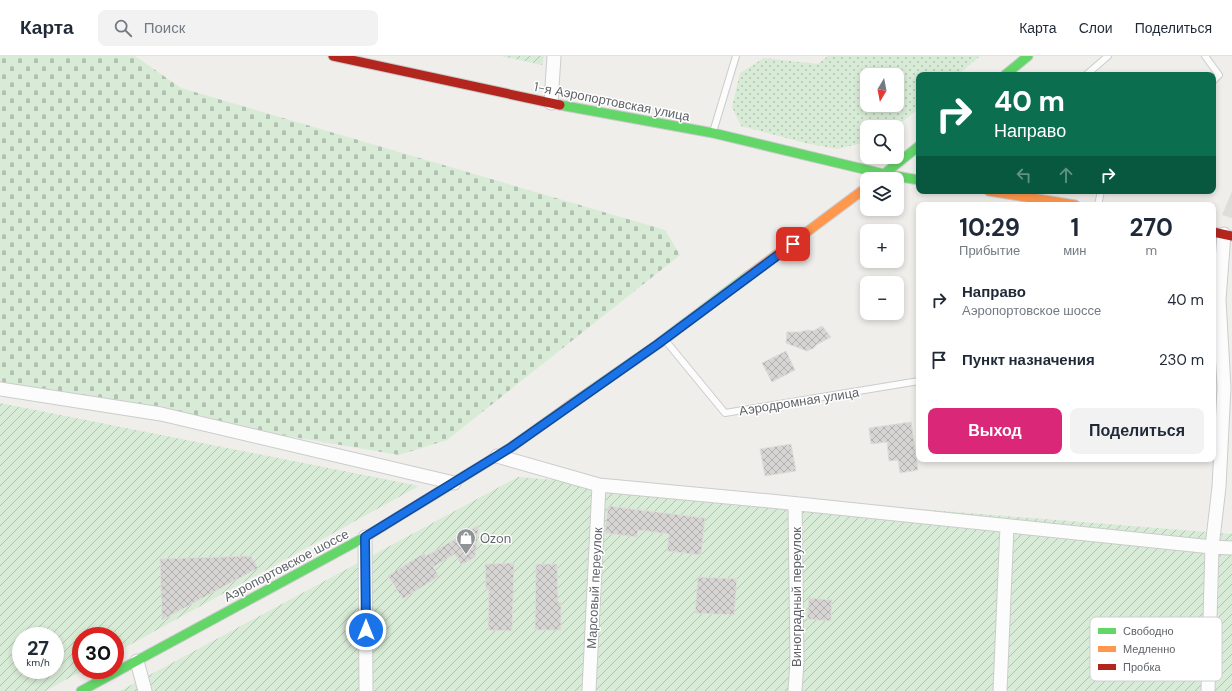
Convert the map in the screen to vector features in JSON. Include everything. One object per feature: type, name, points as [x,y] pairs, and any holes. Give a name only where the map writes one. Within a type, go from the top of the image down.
[{"type":"main road","name":"1-я Аэропортовская улица","points":[[333,56],[551,103],[713,133],[865,172]]},
{"type":"main road","points":[[1009,72],[1028,56]]},
{"type":"main road","points":[[886,172],[916,148]]},
{"type":"main road","name":"1-я Аэропортовская улица","points":[[904,178],[916,180]]},
{"type":"main road","name":"Аэропортовское шоссе","points":[[81,691],[365,537],[497,456],[664,339],[860,192]]},
{"type":"main road","points":[[1007,194],[1057,202]]},
{"type":"street","points":[[551,103],[554,56]]},
{"type":"street","points":[[1210,617],[1212,547],[1219,487],[1224,387],[1216,300],[1223,234]]},
{"type":"street","points":[[0,389],[161,414],[454,483]]},
{"type":"street","points":[[497,456],[599,485],[1232,548]]},
{"type":"street","name":"Марсовый переулок","points":[[589,691],[599,485]]},
{"type":"street","name":"Виноградный переулок","points":[[795,504],[797,654],[795,691]]},
{"type":"street","points":[[1000,691],[1007,526]]},
{"type":"street","points":[[365,537],[366,691]]},
{"type":"street","points":[[137,661],[145,691]]},
{"type":"street","points":[[1208,681],[1208,691]]},
{"type":"lane","points":[[713,133],[736,56]]},
{"type":"lane","points":[[1089,72],[1108,56]]},
{"type":"lane","points":[[1205,56],[1219,75],[1216,78]]},
{"type":"lane","name":"Аэродромная улица","points":[[664,339],[725,413],[916,382]]},
{"type":"shaded area","points":[[1232,191],[1232,218],[1222,215]]},
{"type":"green space","points":[[0,56],[135,56],[181,88],[665,230],[680,255],[447,440],[399,455],[72,399],[0,383]]},
{"type":"green space","points":[[501,56],[544,56],[542,65]]},
{"type":"green space","points":[[828,56],[980,56],[961,72],[916,72],[916,111],[904,121],[860,120],[860,144],[837,149],[805,143],[741,126],[732,107],[740,73],[764,58],[818,64]]},
{"type":"green space","points":[[0,403],[419,486],[124,648],[124,627],[72,627],[72,676],[45,691],[0,691]]},
{"type":"green space","points":[[518,477],[1232,534],[1232,691],[120,691]]},
{"type":"building","points":[[822,326],[831,337],[816,345],[814,348],[807,351],[786,343],[787,332],[813,331]]},
{"type":"building","points":[[786,351],[795,370],[772,382],[762,363]]},
{"type":"building","points":[[911,422],[918,470],[900,473],[898,460],[889,461],[887,442],[871,444],[869,428]]},
{"type":"building","points":[[791,444],[796,471],[765,476],[760,449]]},
{"type":"building","points":[[608,506],[705,518],[701,555],[667,551],[669,534],[638,530],[637,537],[605,533]]},
{"type":"building","points":[[479,525],[475,557],[461,565],[455,554],[433,567],[439,576],[403,599],[388,576],[424,553],[426,556]]},
{"type":"building","points":[[251,556],[258,568],[162,620],[160,559]]},
{"type":"building","points":[[485,564],[514,564],[512,631],[488,630],[489,590],[486,590]]},
{"type":"building","points":[[536,564],[557,564],[558,602],[561,602],[561,630],[535,630]]},
{"type":"building","points":[[698,577],[737,579],[734,615],[695,613]]},
{"type":"building","points":[[809,598],[832,600],[831,621],[807,619]]},
{"type":"traffic: fast","points":[[1009,72],[1028,56]]},
{"type":"traffic: fast","points":[[560,105],[713,133],[884,174],[916,179]]},
{"type":"traffic: fast","points":[[886,172],[916,148]]},
{"type":"traffic: fast","points":[[573,403],[658,344],[748,276]]},
{"type":"traffic: fast","points":[[81,691],[383,526]]},
{"type":"traffic: slow","points":[[748,276],[860,192]]},
{"type":"traffic: slow","points":[[1007,194],[1057,202]]},
{"type":"traffic: slow","points":[[383,526],[510,448],[573,403]]},
{"type":"traffic: jam","points":[[333,56],[560,105]]},
{"type":"traffic: jam","points":[[1216,233],[1232,236]]},
{"type":"place","name":"Ozon","points":[[466,555]]},
{"type":"route","points":[[366,630],[365,537],[510,448],[658,344],[793,244]]}]
